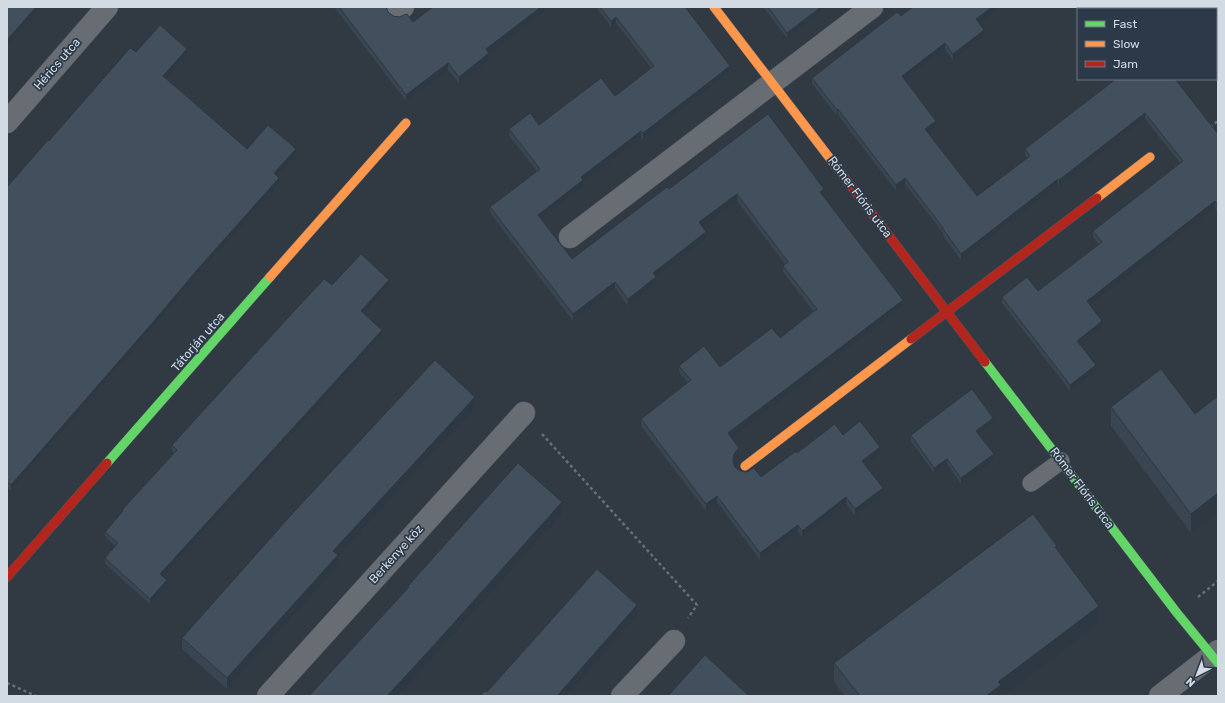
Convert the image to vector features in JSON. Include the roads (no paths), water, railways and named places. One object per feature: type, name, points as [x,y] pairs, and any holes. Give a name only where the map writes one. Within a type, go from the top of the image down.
[{"type":"street","name":"Hérics utca","points":[[7,122],[107,7]]},
{"type":"street","name":"Rómer Flóris utca","points":[[714,7],[1177,613],[1216,656]]},
{"type":"street","points":[[570,237],[872,7]]},
{"type":"street","name":"Tátorján utca","points":[[7,577],[406,124]]},
{"type":"street","points":[[745,466],[1150,158]]},
{"type":"street","name":"Berkenye köz","points":[[268,696],[524,413]]},
{"type":"street","points":[[622,696],[674,641]]},
{"type":"street","points":[[1160,696],[1216,656]]},
{"type":"lane","points":[[1031,483],[1061,461]]}]
